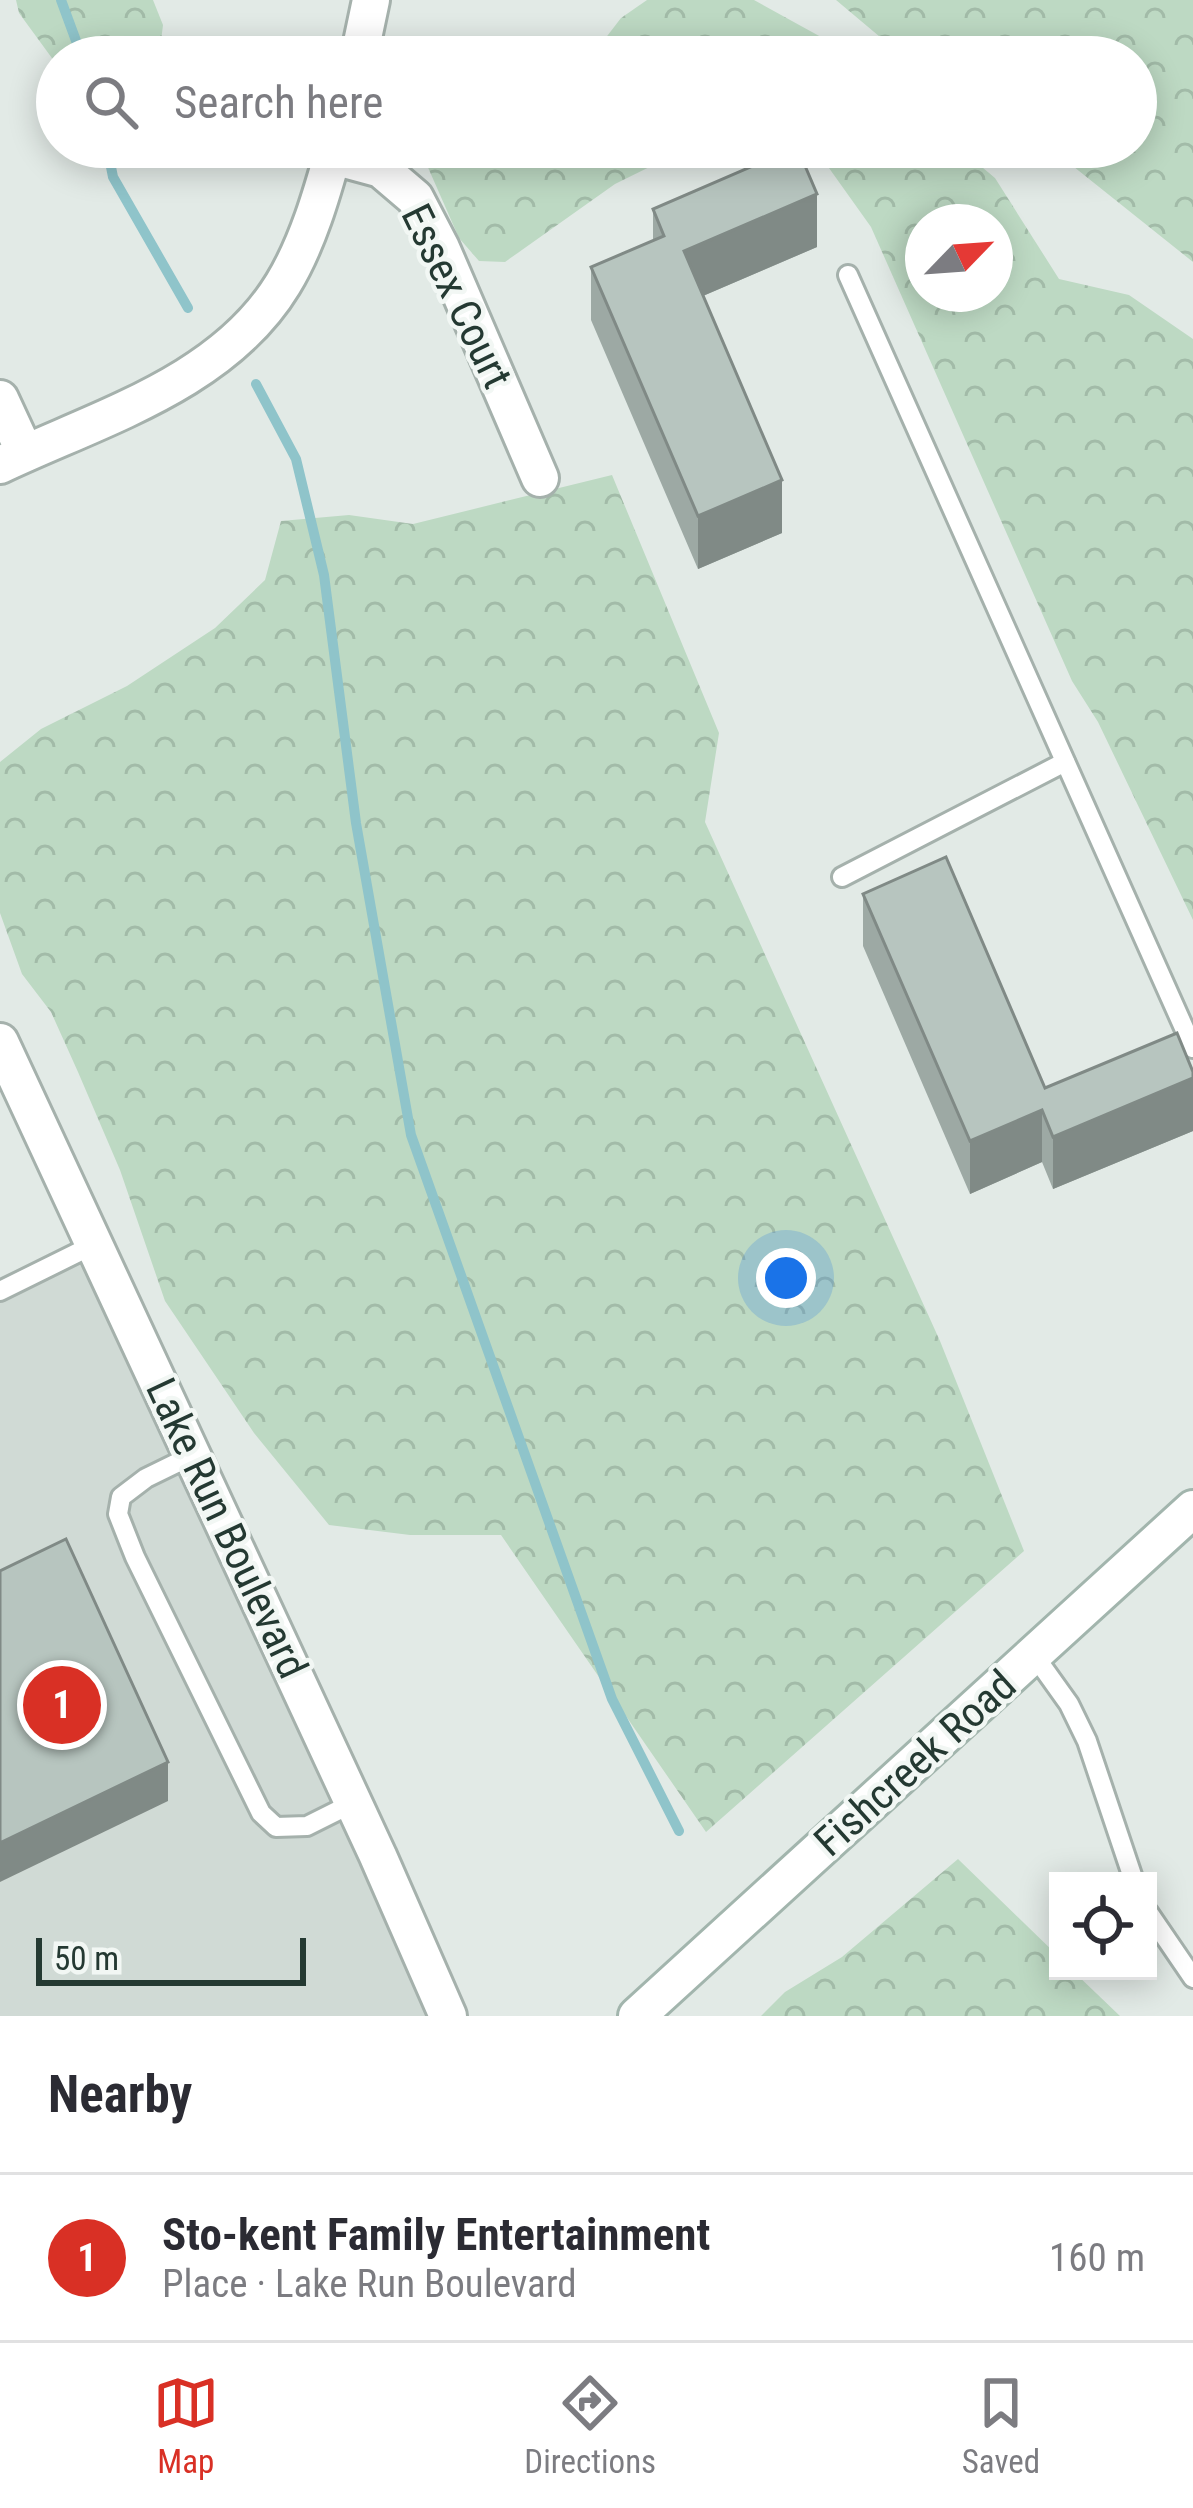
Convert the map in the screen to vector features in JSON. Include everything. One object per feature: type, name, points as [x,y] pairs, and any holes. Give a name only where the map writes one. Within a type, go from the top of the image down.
[{"type":"street","points":[[363,36],[370,0]]},
{"type":"street","points":[[0,399],[13,459],[209,362],[254,323],[294,264],[328,168]]},
{"type":"street","name":"Essex Court","points":[[378,168],[415,198],[540,478]]},
{"type":"street","name":"Lake Run Boulevard","points":[[0,1042],[448,2016]]},
{"type":"street","name":"Fishcreek Road","points":[[637,2016],[1193,1509]]},
{"type":"lane","points":[[848,275],[1193,1048]]},
{"type":"lane","points":[[842,877],[1065,762]]},
{"type":"lane","points":[[0,1291],[95,1244]]},
{"type":"lane","points":[[193,1455],[146,1478],[121,1497],[118,1514],[135,1557],[261,1813],[276,1827],[307,1826],[353,1803]]},
{"type":"lane","points":[[1034,1655],[1069,1704],[1087,1741],[1131,1872]]},
{"type":"lane","points":[[1157,1925],[1193,1978]]},
{"type":"shaded area","points":[[95,1244],[448,2016],[0,2016],[0,1291]]},
{"type":"green space","points":[[16,0],[153,0],[163,25],[162,36],[36,36],[19,13]]},
{"type":"green space","points":[[647,0],[754,0],[819,36],[607,36],[621,18]]},
{"type":"green space","points":[[836,0],[1193,0],[1193,262],[1075,168],[1157,168],[1157,36],[879,36]]},
{"type":"green space","points":[[428,168],[647,168],[615,184],[505,262],[479,261],[459,238]]},
{"type":"green space","points":[[829,168],[983,168],[1011,204],[905,204],[905,304],[871,227]]},
{"type":"green space","points":[[1013,206],[1059,279],[1129,295],[1193,339],[1193,920],[1098,722],[1072,681],[909,312],[1013,312]]},
{"type":"green space","points":[[612,475],[719,733],[705,822],[940,1341],[1024,1551],[706,1832],[501,1535],[410,1535],[329,1525],[254,1433],[165,1301],[120,1170],[51,1012],[22,974],[0,913],[0,762],[41,729],[127,686],[215,628],[265,580],[281,521],[349,515],[413,524]]},
{"type":"green space","points":[[958,1859],[1049,1947],[1049,1980],[1082,1980],[1120,2016],[761,2016],[785,1992],[842,1957]]},
{"type":"building","points":[[748,168],[806,168],[817,194],[684,251],[782,480],[698,516],[591,267],[664,236],[653,209]]},
{"type":"building","points":[[946,857],[1045,1088],[1177,1033],[1193,1078],[1053,1137],[1042,1110],[970,1141],[863,894]]},
{"type":"building","points":[[66,1539],[168,1762],[0,1843],[0,1571]]},
{"type":"waterway","points":[[61,0],[74,36]]},
{"type":"waterway","points":[[111,168],[188,308]]},
{"type":"waterway","points":[[256,384],[296,459],[324,575],[356,823],[411,1135],[612,1699],[679,1831]]},
{"type":"place","name":"Sto-kent Family Entertainment","points":[[62,1705]]}]
